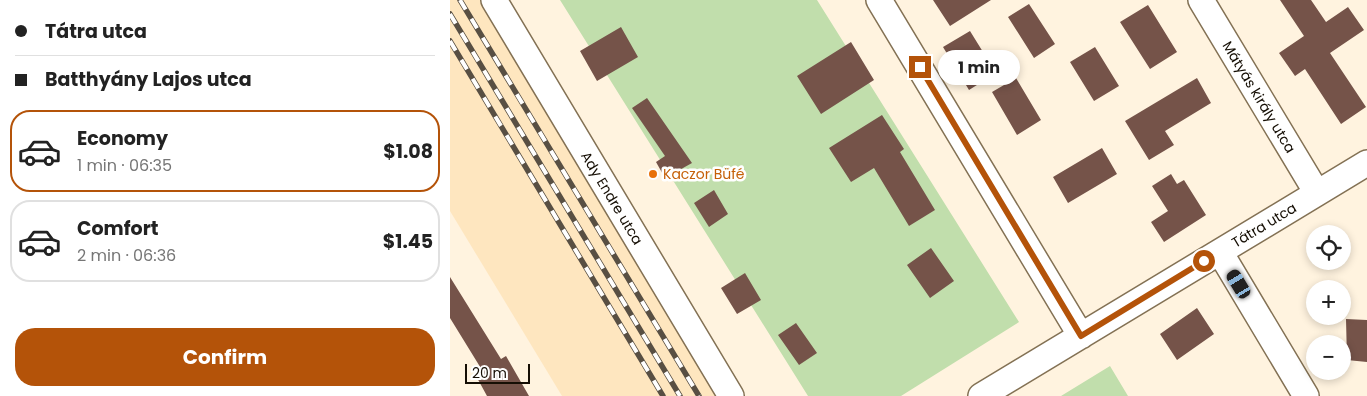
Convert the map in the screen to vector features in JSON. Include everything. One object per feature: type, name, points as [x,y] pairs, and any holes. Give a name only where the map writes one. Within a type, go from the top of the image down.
[{"type":"street","name":"Ady Endre utca","points":[[494,0],[731,396]]},
{"type":"street","points":[[879,0],[1081,336]]},
{"type":"street","name":"Mátyás király utca","points":[[1201,0],[1317,193]]},
{"type":"street","name":"Tátra utca","points":[[981,396],[1367,163]]},
{"type":"street","points":[[1220,252],[1306,396]]},
{"type":"shaded area","points":[[450,0],[498,0],[739,396],[562,396],[450,211]]},
{"type":"green space","points":[[560,0],[817,0],[1019,322],[901,396],[808,396]]},
{"type":"green space","points":[[1110,366],[1128,396],[1061,396]]},
{"type":"building","points":[[933,0],[991,0],[950,26]]},
{"type":"building","points":[[1280,0],[1311,0],[1326,22],[1348,7],[1364,30],[1330,53],[1366,107],[1341,124],[1305,69],[1295,76],[1279,53],[1304,36]]},
{"type":"building","points":[[1029,4],[1055,44],[1034,58],[1008,17]]},
{"type":"building","points":[[1148,5],[1177,52],[1150,69],[1120,22]]},
{"type":"building","points":[[621,27],[638,57],[597,81],[580,51]]},
{"type":"building","points":[[970,31],[996,73],[969,90],[943,47]]},
{"type":"building","points":[[851,42],[874,80],[821,114],[797,76]]},
{"type":"building","points":[[1095,47],[1119,86],[1094,101],[1070,62]]},
{"type":"building","points":[[1016,78],[1041,120],[1017,135],[992,92]]},
{"type":"building","points":[[1197,78],[1211,103],[1165,131],[1174,145],[1149,160],[1125,121]]},
{"type":"building","points":[[647,98],[692,163],[665,178],[656,162],[665,156],[632,108]]},
{"type":"building","points":[[882,115],[904,149],[900,152],[935,210],[909,226],[874,168],[851,182],[829,148]]},
{"type":"building","points":[[1102,148],[1117,174],[1068,203],[1053,177]]},
{"type":"building","points":[[1171,174],[1177,184],[1184,180],[1206,215],[1164,242],[1151,222],[1168,211],[1152,186]]},
{"type":"building","points":[[714,190],[728,214],[709,227],[694,203]]},
{"type":"building","points":[[931,248],[954,281],[930,298],[907,265]]},
{"type":"building","points":[[745,273],[761,300],[737,314],[721,288]]},
{"type":"building","points":[[450,277],[501,359],[506,356],[529,396],[487,396],[475,374],[482,370],[450,318]]},
{"type":"building","points":[[1197,308],[1214,334],[1177,360],[1160,334]]},
{"type":"building","points":[[1351,319],[1367,320],[1367,362],[1351,360],[1351,335],[1346,335],[1346,325],[1351,325]]},
{"type":"building","points":[[796,323],[817,353],[799,365],[778,335]]},
{"type":"railway","points":[[460,0],[699,396]]},
{"type":"railway","points":[[450,14],[680,396]]},
{"type":"railway","points":[[450,41],[663,396]]},
{"type":"place","name":"Kaczor Büfé","points":[[653,174]]},
{"type":"route","points":[[920,67],[1081,336],[1204,261]]}]
